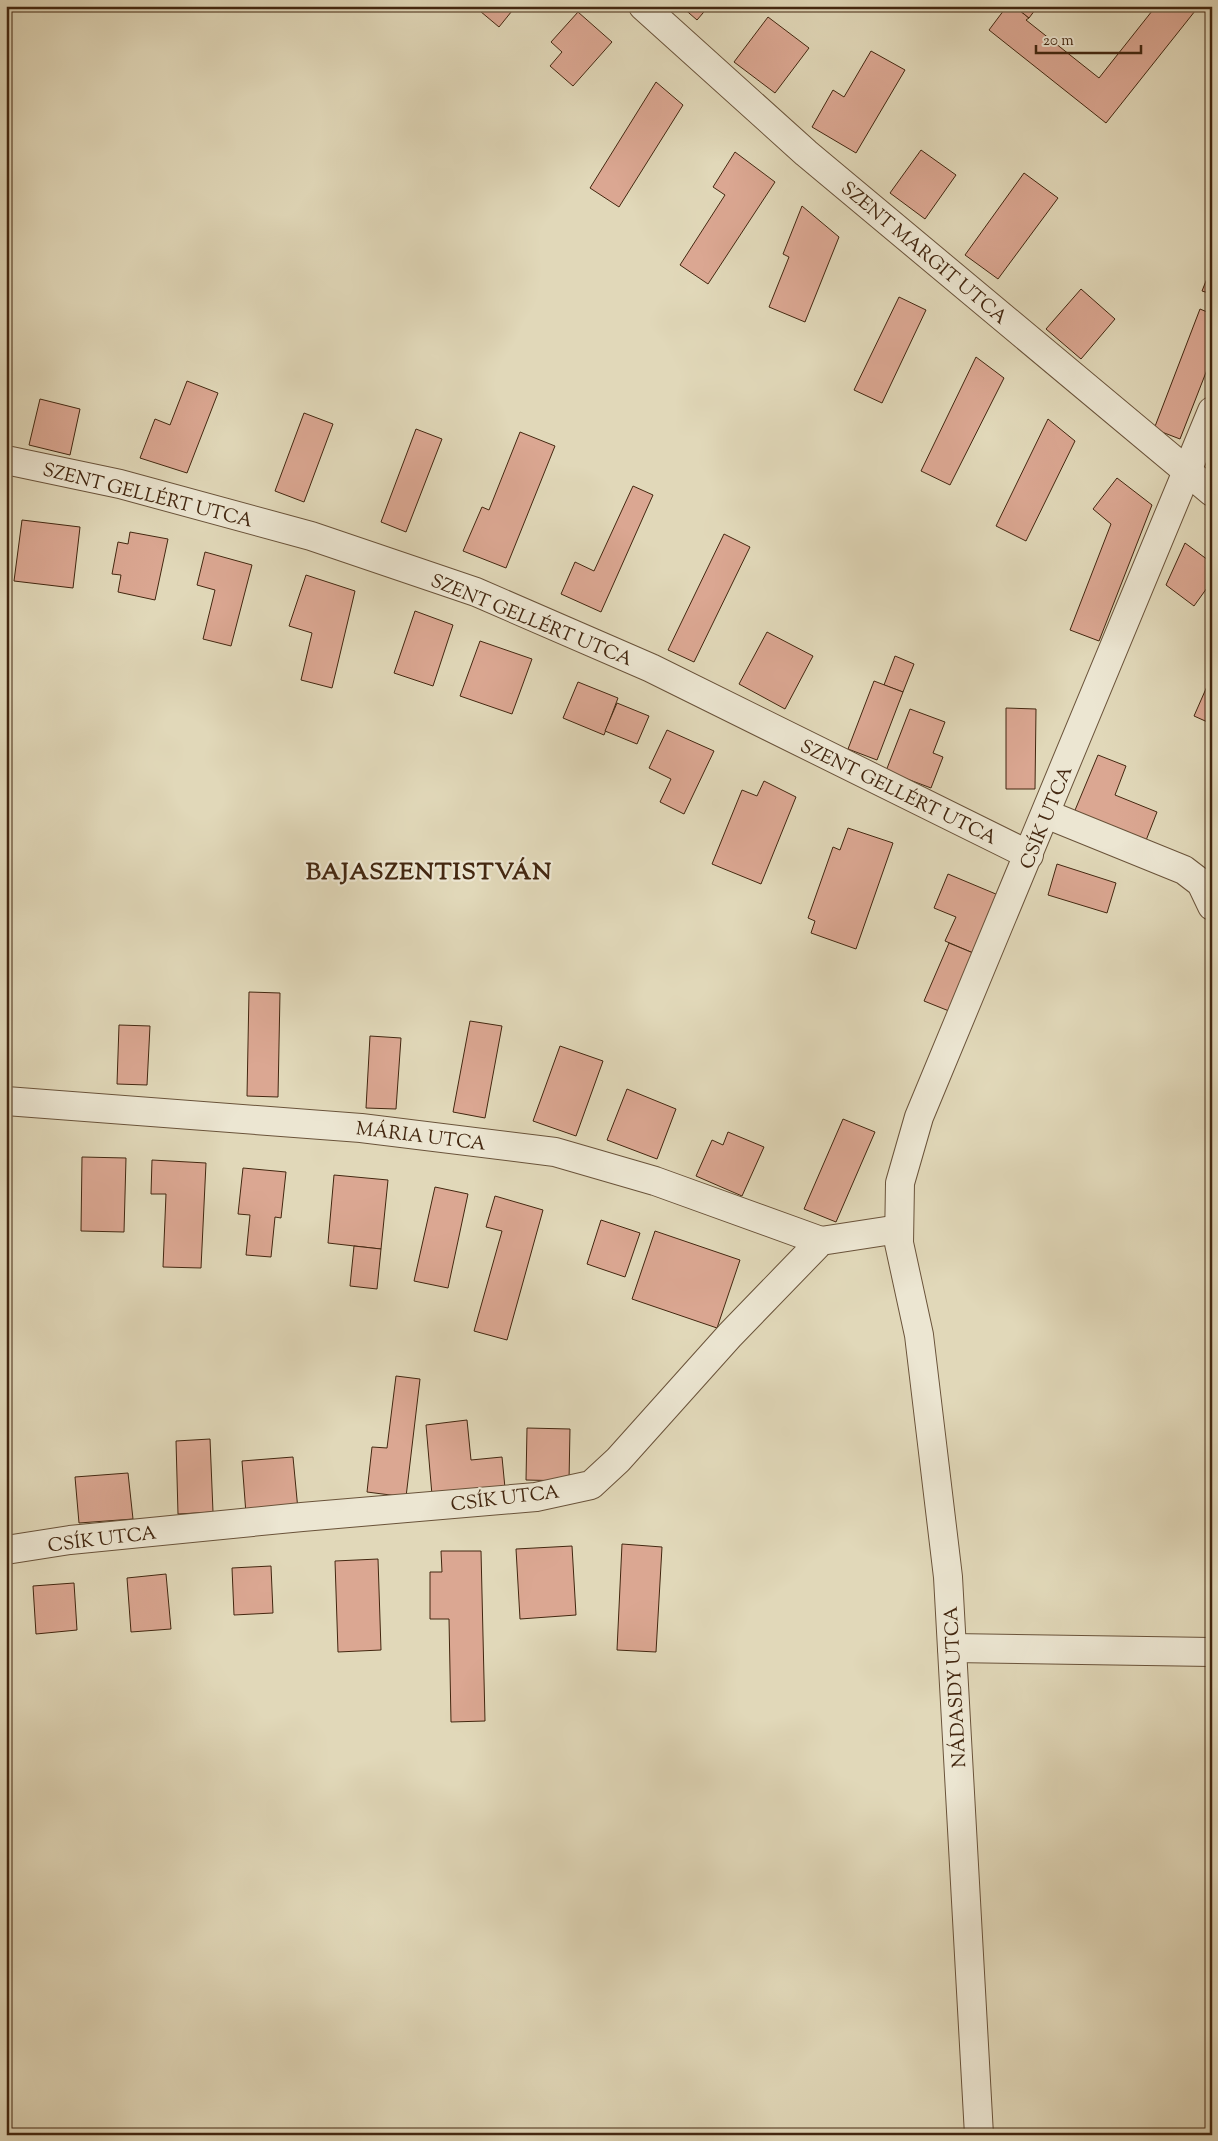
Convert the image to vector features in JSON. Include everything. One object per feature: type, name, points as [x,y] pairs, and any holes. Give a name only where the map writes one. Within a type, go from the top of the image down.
[{"type":"street","name":"SZENT MARGIT UTCA","points":[[643,6],[806,153],[1212,492]]},
{"type":"street","name":"CSÍK UTCA","points":[[899,1236],[900,1183],[919,1117],[1212,411]]},
{"type":"street","name":"SZENT GELLÉRT UTCA","points":[[6,460],[120,484],[311,536],[476,592],[651,668],[1029,855]]},
{"type":"street","points":[[1046,814],[1184,870],[1200,883],[1212,906]]},
{"type":"street","name":"MÁRIA UTCA","points":[[6,1101],[361,1128],[555,1152],[655,1181],[821,1241]]},
{"type":"street","points":[[821,1241],[899,1236]]},
{"type":"street","name":"NÁDASDY UTCA","points":[[899,1236],[919,1335],[948,1578],[978,2135]]},
{"type":"street","name":"CSÍK UTCA","points":[[6,1550],[70,1540],[302,1517],[536,1497],[591,1485],[618,1460],[730,1335],[821,1241]]},
{"type":"street","points":[[952,1648],[1212,1652]]},
{"type":"building","points":[[474,6],[516,6],[499,27]]},
{"type":"building","points":[[681,6],[709,6],[697,20]]},
{"type":"building","points":[[1007,6],[1014,6],[1029,18],[1026,20],[1099,78],[1156,6],[1199,6],[1106,123],[989,30]]},
{"type":"building","points":[[1014,6],[1038,6],[1029,18]]},
{"type":"building","points":[[578,12],[612,42],[573,86],[550,66],[562,52],[551,42]]},
{"type":"building","points":[[768,17],[809,48],[775,93],[734,62]]},
{"type":"building","points":[[871,51],[905,70],[856,153],[812,127],[833,90],[844,97]]},
{"type":"building","points":[[656,82],[683,105],[619,207],[590,188]]},
{"type":"building","points":[[921,150],[956,175],[925,219],[890,193]]},
{"type":"building","points":[[735,152],[775,182],[708,284],[680,265],[725,195],[713,187]]},
{"type":"building","points":[[1024,173],[1058,198],[998,279],[965,255]]},
{"type":"building","points":[[802,206],[839,237],[805,322],[769,307],[789,257],[783,254]]},
{"type":"building","points":[[1212,266],[1212,294],[1202,291]]},
{"type":"building","points":[[1081,289],[1115,319],[1081,359],[1046,329]]},
{"type":"building","points":[[899,297],[926,310],[882,403],[854,390]]},
{"type":"building","points":[[1200,309],[1212,314],[1212,357],[1180,439],[1154,429]]},
{"type":"building","points":[[976,357],[1004,378],[950,485],[921,471]]},
{"type":"building","points":[[187,381],[218,393],[187,473],[140,458],[155,419],[170,425]]},
{"type":"building","points":[[40,399],[80,409],[70,455],[29,445]]},
{"type":"building","points":[[304,413],[333,424],[304,502],[275,491]]},
{"type":"building","points":[[1048,419],[1075,441],[1026,541],[996,526]]},
{"type":"building","points":[[416,429],[442,439],[406,532],[381,522]]},
{"type":"building","points":[[520,432],[555,446],[506,568],[463,551],[482,507],[489,510]]},
{"type":"building","points":[[1117,478],[1152,505],[1099,641],[1070,630],[1111,524],[1093,509]]},
{"type":"building","points":[[633,486],[653,495],[601,612],[561,594],[575,562],[594,571]]},
{"type":"building","points":[[22,520],[80,527],[73,588],[14,581]]},
{"type":"building","points":[[130,532],[168,539],[155,600],[118,592],[121,575],[112,574],[118,542],[128,544]]},
{"type":"building","points":[[724,534],[750,547],[694,662],[668,650]]},
{"type":"building","points":[[1185,543],[1212,563],[1212,581],[1194,606],[1166,585]]},
{"type":"building","points":[[205,552],[252,565],[231,646],[203,639],[215,590],[197,585]]},
{"type":"building","points":[[306,575],[355,591],[332,688],[301,680],[312,633],[289,626]]},
{"type":"building","points":[[415,611],[453,625],[433,686],[394,673]]},
{"type":"building","points":[[767,632],[813,656],[785,709],[739,684]]},
{"type":"building","points":[[480,641],[532,659],[512,714],[460,696]]},
{"type":"building","points":[[895,656],[914,664],[903,692],[884,685]]},
{"type":"building","points":[[1212,675],[1212,724],[1194,716]]},
{"type":"building","points":[[874,681],[903,692],[877,760],[848,749]]},
{"type":"building","points":[[578,682],[618,698],[604,735],[563,718]]},
{"type":"building","points":[[617,703],[649,716],[637,744],[605,731]]},
{"type":"building","points":[[1006,708],[1036,709],[1035,789],[1006,789]]},
{"type":"building","points":[[910,709],[945,722],[933,753],[943,757],[931,788],[886,771]]},
{"type":"building","points":[[667,730],[714,751],[684,814],[660,802],[671,779],[649,768]]},
{"type":"building","points":[[1098,755],[1126,766],[1115,795],[1157,812],[1145,843],[1073,815]]},
{"type":"building","points":[[764,781],[796,797],[761,884],[712,864],[742,790],[757,796]]},
{"type":"building","points":[[848,828],[893,843],[856,949],[811,933],[815,921],[808,918],[833,847],[840,850]]},
{"type":"building","points":[[1057,864],[1116,883],[1107,913],[1048,895]]},
{"type":"building","points":[[948,874],[1003,897],[978,955],[945,941],[956,917],[934,908]]},
{"type":"building","points":[[949,943],[978,955],[954,1013],[924,1001]]},
{"type":"building","points":[[249,992],[280,993],[278,1097],[247,1096]]},
{"type":"building","points":[[470,1021],[502,1026],[485,1118],[453,1112]]},
{"type":"building","points":[[119,1025],[150,1026],[147,1085],[117,1084]]},
{"type":"building","points":[[370,1036],[401,1038],[396,1109],[366,1108]]},
{"type":"building","points":[[560,1046],[603,1061],[576,1136],[533,1121]]},
{"type":"building","points":[[627,1089],[676,1109],[657,1159],[607,1140]]},
{"type":"building","points":[[843,1119],[875,1132],[836,1222],[804,1209]]},
{"type":"building","points":[[728,1132],[764,1147],[742,1196],[696,1176],[712,1140],[723,1145]]},
{"type":"building","points":[[82,1157],[126,1158],[124,1232],[81,1231]]},
{"type":"building","points":[[152,1160],[206,1163],[201,1268],[163,1267],[166,1194],[151,1194]]},
{"type":"building","points":[[243,1168],[286,1172],[281,1218],[275,1217],[271,1257],[246,1255],[250,1215],[238,1214]]},
{"type":"building","points":[[334,1175],[388,1180],[381,1249],[328,1243]]},
{"type":"building","points":[[435,1187],[468,1194],[448,1288],[414,1281]]},
{"type":"building","points":[[495,1196],[543,1210],[507,1340],[474,1331],[502,1231],[486,1227]]},
{"type":"building","points":[[601,1220],[640,1233],[625,1277],[587,1264]]},
{"type":"building","points":[[655,1231],[740,1260],[717,1328],[632,1299]]},
{"type":"building","points":[[354,1246],[381,1249],[377,1289],[350,1286]]},
{"type":"building","points":[[396,1376],[420,1379],[406,1497],[367,1492],[372,1447],[387,1448]]},
{"type":"building","points":[[467,1420],[471,1460],[502,1457],[505,1488],[432,1495],[426,1425]]},
{"type":"building","points":[[527,1428],[570,1429],[569,1481],[526,1480]]},
{"type":"building","points":[[210,1439],[213,1512],[178,1514],[176,1441]]},
{"type":"building","points":[[293,1457],[298,1510],[246,1514],[242,1461]]},
{"type":"building","points":[[128,1473],[133,1519],[79,1523],[75,1477]]},
{"type":"building","points":[[622,1544],[662,1547],[656,1652],[617,1650]]},
{"type":"building","points":[[572,1546],[576,1615],[520,1619],[516,1549]]},
{"type":"building","points":[[441,1551],[481,1551],[485,1721],[451,1722],[449,1619],[430,1619],[430,1572],[442,1572]]},
{"type":"building","points":[[378,1559],[381,1650],[338,1652],[335,1561]]},
{"type":"building","points":[[271,1566],[273,1613],[234,1615],[232,1568]]},
{"type":"building","points":[[166,1574],[171,1629],[131,1632],[127,1578]]},
{"type":"building","points":[[74,1583],[77,1630],[36,1634],[33,1586]]},
{"type":"building","points":[[840,2133],[840,2135],[781,2135],[781,2134]]},
{"type":"district","name":"BAJASZENTISTVÁN","points":[[429,871]]}]
